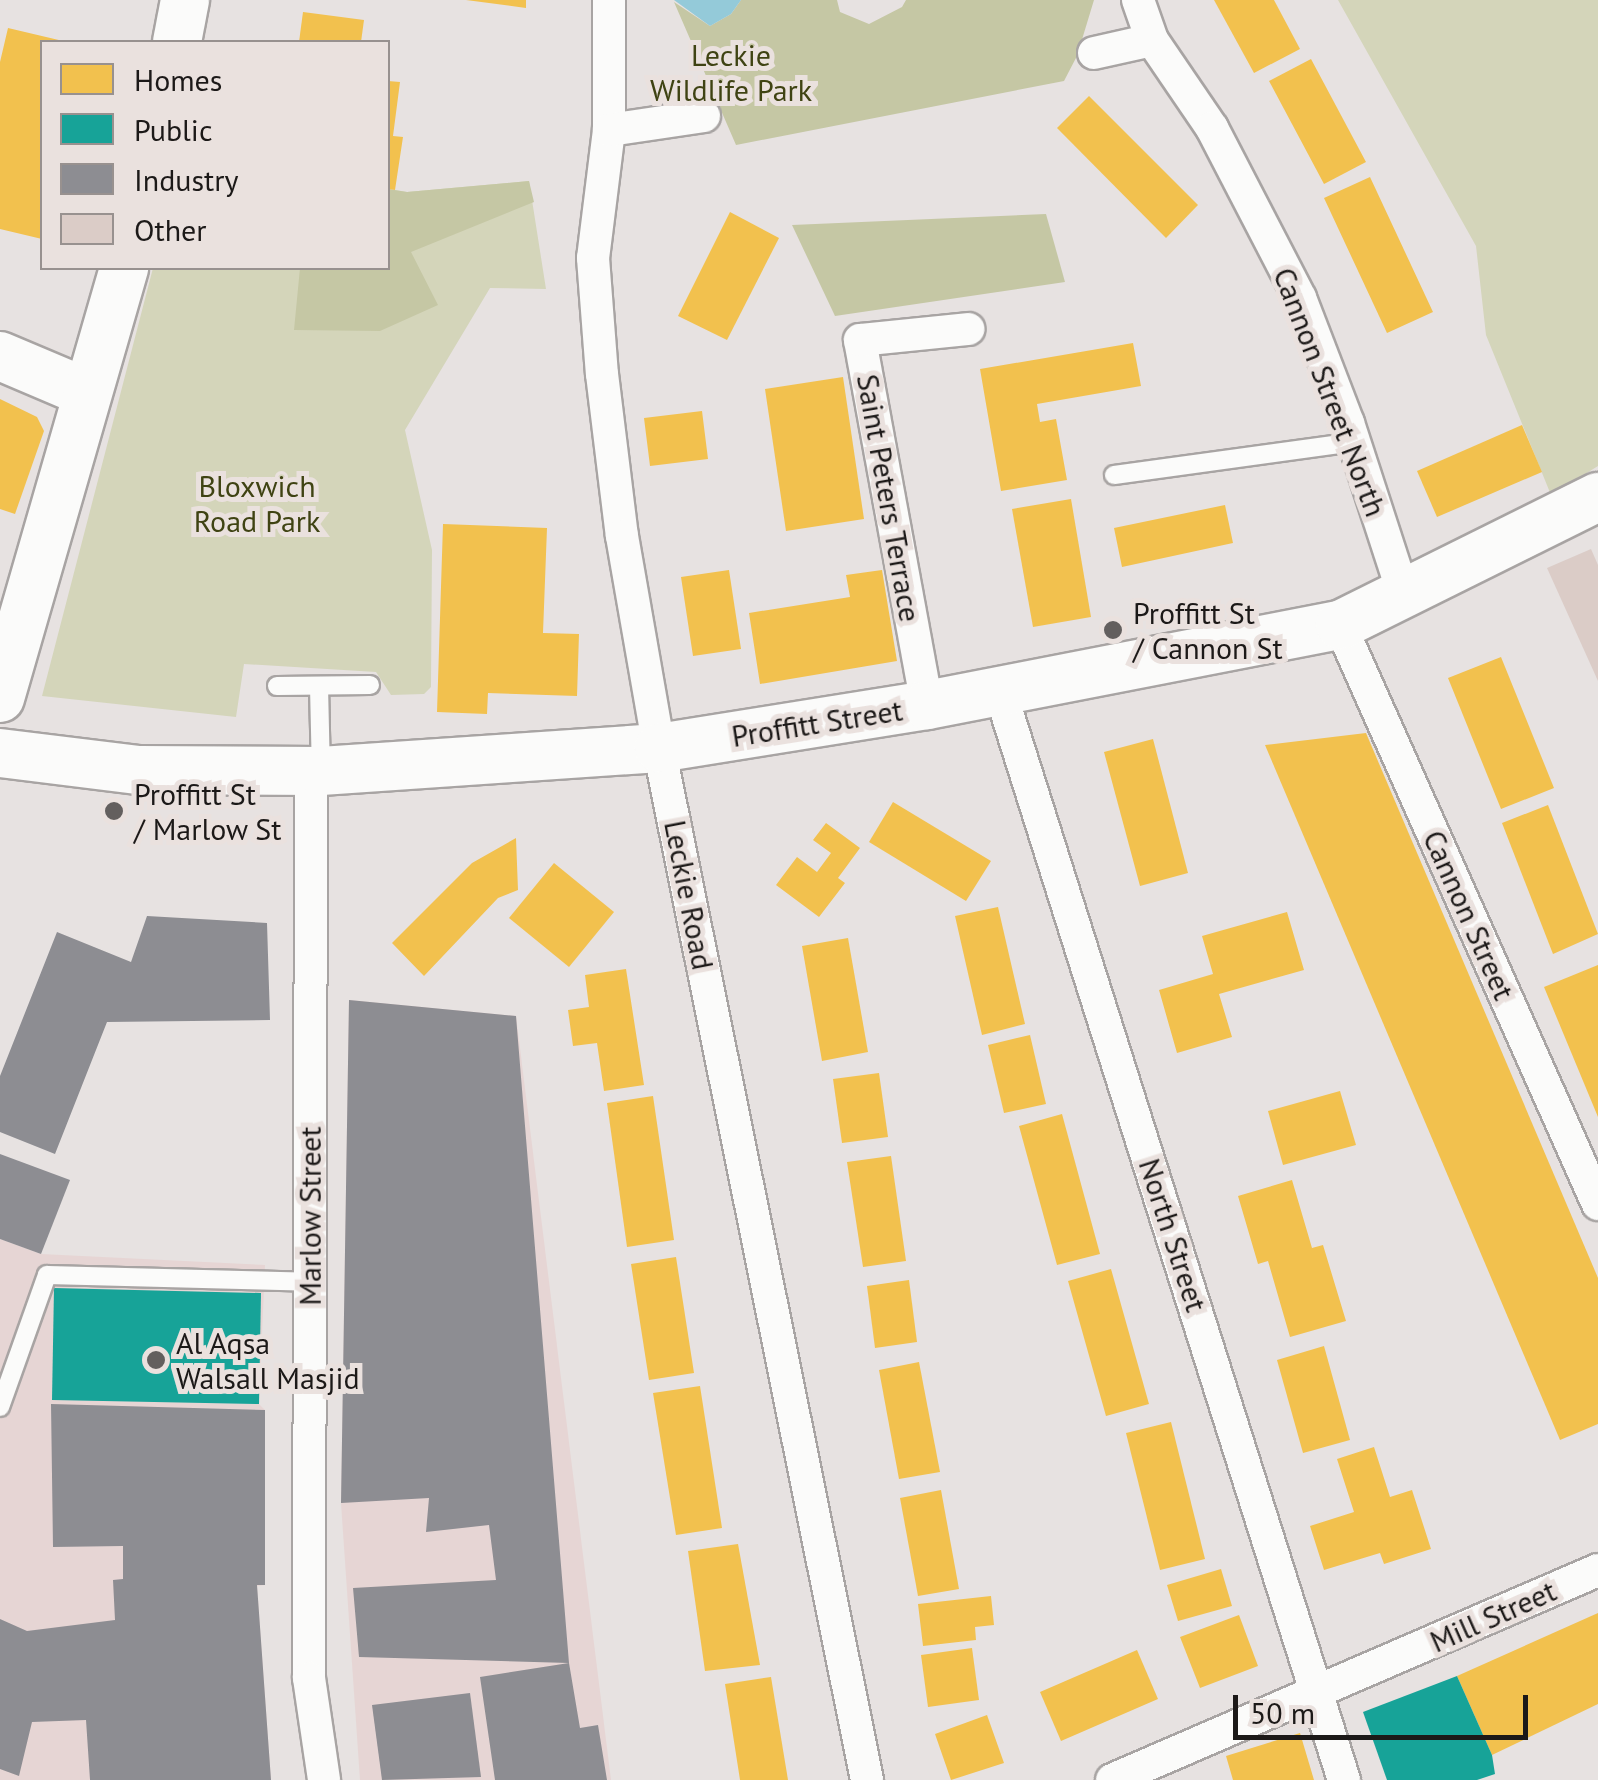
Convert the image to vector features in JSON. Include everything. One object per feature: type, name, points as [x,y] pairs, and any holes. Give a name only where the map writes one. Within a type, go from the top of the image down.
[{"type":"street","points":[[177,40],[185,0]]},
{"type":"street","name":"Leckie Road","points":[[608,0],[608,130],[593,258],[602,374],[622,536],[659,748],[867,1780]]},
{"type":"street","name":"Cannon Street North","points":[[1138,0],[1152,40],[1212,128],[1300,298],[1354,442],[1404,595]]},
{"type":"street","points":[[1094,53],[1152,40]]},
{"type":"street","points":[[608,130],[704,116]]},
{"type":"street","points":[[0,698],[85,392],[123,270]]},
{"type":"street","name":"Saint Peters Terrace","points":[[928,705],[860,340],[968,329]]},
{"type":"street","points":[[0,356],[85,392]]},
{"type":"street","name":"Proffitt Street","points":[[0,752],[138,770],[316,771],[659,748],[928,705],[1340,626],[1598,497]]},
{"type":"street","name":"Cannon Street","points":[[1340,626],[1598,1204]]},
{"type":"street","name":"North Street","points":[[1000,691],[1344,1780]]},
{"type":"street","name":"Marlow Street","points":[[316,771],[309,1678],[324,1780]]},
{"type":"street","name":"Mill Street","points":[[1112,1780],[1598,1570]]},
{"type":"lane","points":[[1114,475],[1354,442]]},
{"type":"lane","points":[[277,686],[370,685]]},
{"type":"lane","points":[[316,771],[319,686]]},
{"type":"lane","points":[[0,1408],[46,1276],[310,1282]]},
{"type":"shaded area","points":[[349,1000],[516,1016],[611,1780],[360,1780],[341,1503]]},
{"type":"shaded area","points":[[0,1239],[41,1254],[265,1265],[259,1404],[265,1410],[265,1585],[257,1586],[271,1780],[0,1780]]},
{"type":"green space","name":"Leckie Wildlife Park","points":[[741,0],[837,0],[840,12],[869,24],[902,7],[906,0],[1094,0],[1077,56],[1064,81],[736,145],[674,2],[710,26],[731,14]]},
{"type":"green space","points":[[1338,0],[1598,0],[1598,466],[1551,495],[1486,335],[1476,246]]},
{"type":"green space","name":"Bloxwich Road Park","points":[[529,181],[546,289],[490,288],[405,430],[432,550],[431,687],[424,694],[391,695],[376,672],[244,664],[236,717],[42,696],[152,270],[390,270],[390,189],[407,192]]},
{"type":"green space","points":[[529,181],[534,202],[411,252],[438,305],[380,331],[294,330],[300,270],[390,270],[390,189],[407,192]]},
{"type":"green space","points":[[1046,214],[1065,282],[835,316],[792,225]]},
{"type":"water","points":[[674,0],[741,0],[731,14],[710,26]]},
{"type":"building: Homes","points":[[466,0],[526,0],[526,8]]},
{"type":"building: Homes","points":[[1214,0],[1274,0],[1300,49],[1254,73]]},
{"type":"building: Homes","points":[[303,12],[364,20],[361,40],[299,40]]},
{"type":"building: Homes","points":[[8,28],[59,40],[40,40],[40,239],[0,229],[0,62]]},
{"type":"building: Homes","points":[[1311,59],[1366,162],[1324,184],[1269,81]]},
{"type":"building: Homes","points":[[390,81],[400,82],[393,136],[403,137],[395,190],[390,189]]},
{"type":"building: Homes","points":[[1089,96],[1198,205],[1166,238],[1057,128]]},
{"type":"building: Homes","points":[[1370,177],[1433,312],[1387,333],[1324,198]]},
{"type":"building: Homes","points":[[730,212],[779,238],[727,340],[678,316]]},
{"type":"building: Homes","points":[[1133,343],[1141,386],[1037,404],[1040,422],[1056,419],[1067,480],[1001,491],[980,369]]},
{"type":"building: Homes","points":[[843,377],[864,519],[786,531],[765,389]]},
{"type":"building: Homes","points":[[0,399],[37,417],[44,431],[15,514],[0,509]]},
{"type":"building: Homes","points":[[702,411],[708,459],[650,466],[644,418]]},
{"type":"building: Homes","points":[[1522,425],[1542,472],[1437,517],[1417,471]]},
{"type":"building: Homes","points":[[1071,499],[1091,617],[1033,627],[1012,509]]},
{"type":"building: Homes","points":[[1225,505],[1233,543],[1122,567],[1114,528]]},
{"type":"building: Homes","points":[[443,524],[547,528],[543,633],[579,634],[577,696],[488,693],[487,714],[437,712]]},
{"type":"building: Homes","points":[[729,570],[741,649],[693,656],[681,577]]},
{"type":"building: Homes","points":[[882,570],[897,661],[760,684],[749,613],[850,597],[846,575]]},
{"type":"building: Homes","points":[[1501,657],[1554,788],[1501,809],[1448,678]]},
{"type":"building: Homes","points":[[1366,733],[1598,1278],[1598,1424],[1560,1440],[1265,745]]},
{"type":"building: Homes","points":[[1153,739],[1188,873],[1140,886],[1104,752]]},
{"type":"building: Homes","points":[[893,802],[991,861],[966,901],[869,842]]},
{"type":"building: Homes","points":[[1548,805],[1598,934],[1553,954],[1502,823]]},
{"type":"building: Homes","points":[[826,823],[860,848],[838,878],[845,883],[819,917],[776,885],[797,857],[817,872],[831,853],[813,840]]},
{"type":"building: Homes","points":[[516,838],[518,890],[498,898],[424,976],[392,943],[472,863]]},
{"type":"building: Homes","points":[[554,863],[614,912],[569,967],[509,918]]},
{"type":"building: Homes","points":[[998,907],[1025,1024],[982,1035],[955,916]]},
{"type":"building: Homes","points":[[1287,912],[1304,970],[1219,994],[1232,1037],[1177,1053],[1159,990],[1213,974],[1202,936]]},
{"type":"building: Homes","points":[[848,938],[868,1052],[822,1061],[802,946]]},
{"type":"building: Homes","points":[[1598,965],[1598,1117],[1544,987]]},
{"type":"building: Homes","points":[[626,969],[644,1085],[604,1091],[597,1043],[573,1046],[568,1010],[589,1007],[585,975]]},
{"type":"building: Homes","points":[[1030,1035],[1046,1104],[1004,1113],[988,1045]]},
{"type":"building: Homes","points":[[879,1073],[888,1137],[842,1143],[833,1079]]},
{"type":"building: Homes","points":[[1340,1091],[1356,1145],[1283,1165],[1268,1111]]},
{"type":"building: Homes","points":[[653,1096],[674,1240],[627,1247],[607,1103]]},
{"type":"building: Homes","points":[[1062,1114],[1100,1254],[1057,1265],[1019,1126]]},
{"type":"building: Homes","points":[[891,1156],[906,1261],[863,1267],[847,1162]]},
{"type":"building: Homes","points":[[1292,1180],[1312,1248],[1323,1245],[1346,1321],[1290,1337],[1268,1261],[1258,1264],[1238,1196]]},
{"type":"building: Homes","points":[[676,1257],[694,1373],[649,1380],[631,1264]]},
{"type":"building: Homes","points":[[1111,1269],[1149,1404],[1106,1416],[1068,1281]]},
{"type":"building: Homes","points":[[909,1280],[917,1342],[875,1348],[867,1286]]},
{"type":"building: Homes","points":[[1324,1346],[1350,1440],[1303,1453],[1277,1360]]},
{"type":"building: Homes","points":[[919,1362],[940,1472],[899,1479],[879,1370]]},
{"type":"building: Homes","points":[[700,1386],[722,1528],[676,1535],[653,1393]]},
{"type":"building: Homes","points":[[1171,1422],[1205,1559],[1160,1570],[1126,1433]]},
{"type":"building: Homes","points":[[1374,1447],[1390,1497],[1412,1490],[1431,1549],[1384,1564],[1380,1553],[1324,1570],[1310,1526],[1354,1512],[1337,1459]]},
{"type":"building: Homes","points":[[941,1490],[959,1589],[918,1596],[900,1498]]},
{"type":"building: Homes","points":[[738,1544],[760,1665],[705,1671],[688,1551]]},
{"type":"building: Homes","points":[[1221,1569],[1232,1606],[1178,1621],[1167,1585]]},
{"type":"building: Homes","points":[[991,1596],[994,1625],[975,1627],[976,1640],[923,1646],[918,1604]]},
{"type":"building: Homes","points":[[1598,1613],[1598,1704],[1492,1755],[1457,1676]]},
{"type":"building: Homes","points":[[1239,1615],[1258,1666],[1200,1688],[1180,1637]]},
{"type":"building: Homes","points":[[972,1648],[979,1700],[928,1707],[921,1655]]},
{"type":"building: Homes","points":[[1137,1650],[1158,1699],[1061,1741],[1040,1692]]},
{"type":"building: Homes","points":[[771,1677],[788,1780],[740,1780],[725,1684]]},
{"type":"building: Homes","points":[[987,1715],[1004,1763],[951,1780],[935,1734]]},
{"type":"building: Homes","points":[[1300,1733],[1314,1780],[1233,1780],[1226,1756]]},
{"type":"building: Public","name":"Al Aqsa Walsall Masjid","points":[[54,1288],[261,1293],[259,1404],[52,1400]]},
{"type":"building: Public","points":[[1457,1676],[1492,1755],[1495,1774],[1477,1780],[1387,1780],[1363,1712]]},
{"type":"building: Industry","points":[[147,916],[267,923],[270,1020],[107,1022],[55,1154],[0,1132],[0,1076],[57,932],[131,962]]},
{"type":"building: Industry","points":[[349,1000],[516,1016],[569,1663],[359,1657],[353,1588],[496,1580],[489,1525],[426,1532],[429,1498],[341,1503]]},
{"type":"building: Industry","points":[[0,1154],[70,1180],[41,1254],[0,1239]]},
{"type":"building: Industry","points":[[51,1404],[265,1410],[265,1585],[257,1585],[271,1780],[90,1780],[86,1720],[32,1722],[19,1776],[0,1769],[0,1619],[27,1631],[115,1620],[113,1580],[123,1579],[123,1546],[53,1547]]},
{"type":"building: Industry","points":[[569,1663],[580,1728],[598,1725],[607,1780],[495,1780],[480,1677]]},
{"type":"building: Industry","points":[[470,1693],[481,1777],[382,1780],[372,1705]]},
{"type":"building: Other","points":[[1591,549],[1598,565],[1598,681],[1547,568]]},
{"type":"place","name":"Proffitt St / Cannon St","points":[[1113,630]]},
{"type":"place","name":"Proffitt St / Marlow St","points":[[114,811]]},
{"type":"place","name":"Al Aqsa Walsall Masjid","points":[[156,1360]]}]
